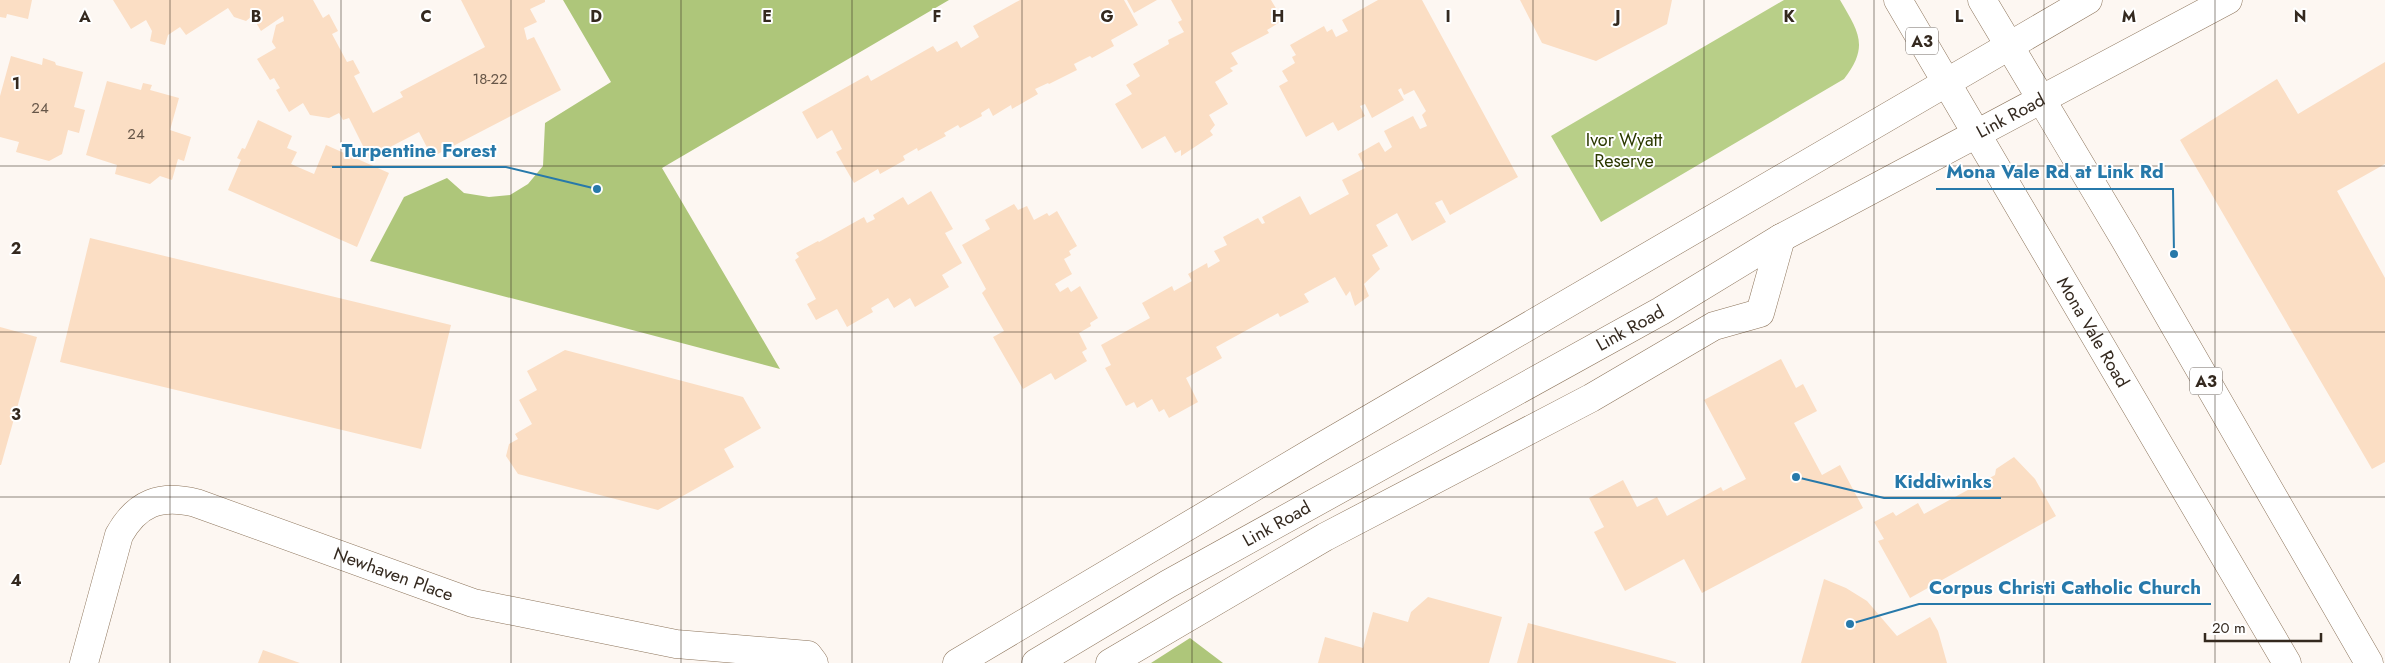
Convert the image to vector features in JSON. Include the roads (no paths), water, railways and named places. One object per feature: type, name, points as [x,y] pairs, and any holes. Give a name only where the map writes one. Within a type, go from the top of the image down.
[{"type":"main road","name":"Mona Vale Road","points":[[1898,0],[1978,133],[2028,222],[2287,663]]},
{"type":"main road","name":"A3","points":[[1982,0],[2124,238],[2369,663]]},
{"type":"main road","points":[[957,663],[1324,445],[2088,0]]},
{"type":"main road","name":"Link Road","points":[[1036,663],[1176,579],[1662,311],[1782,238],[2228,0]]},
{"type":"main road","points":[[1110,663],[1325,537],[1591,398],[1714,326],[1760,313],[1782,238]]},
{"type":"main road","name":"Newhaven Place","points":[[84,663],[119,535],[138,510],[166,499],[181,499],[196,503],[473,603],[676,644],[808,656],[814,663]]},
{"type":"place","name":"Turpentine Forest","points":[[597,189]]},
{"type":"place","name":"Mona Vale Rd at Link Rd","points":[[2174,254]]},
{"type":"place","name":"Kiddiwinks","points":[[1796,477]]},
{"type":"place","name":"Corpus Christi Catholic Church","points":[[1850,624]]},
{"type":"park label","name":"Ivor Wyatt Reserve","points":[[1624,150]]}]
